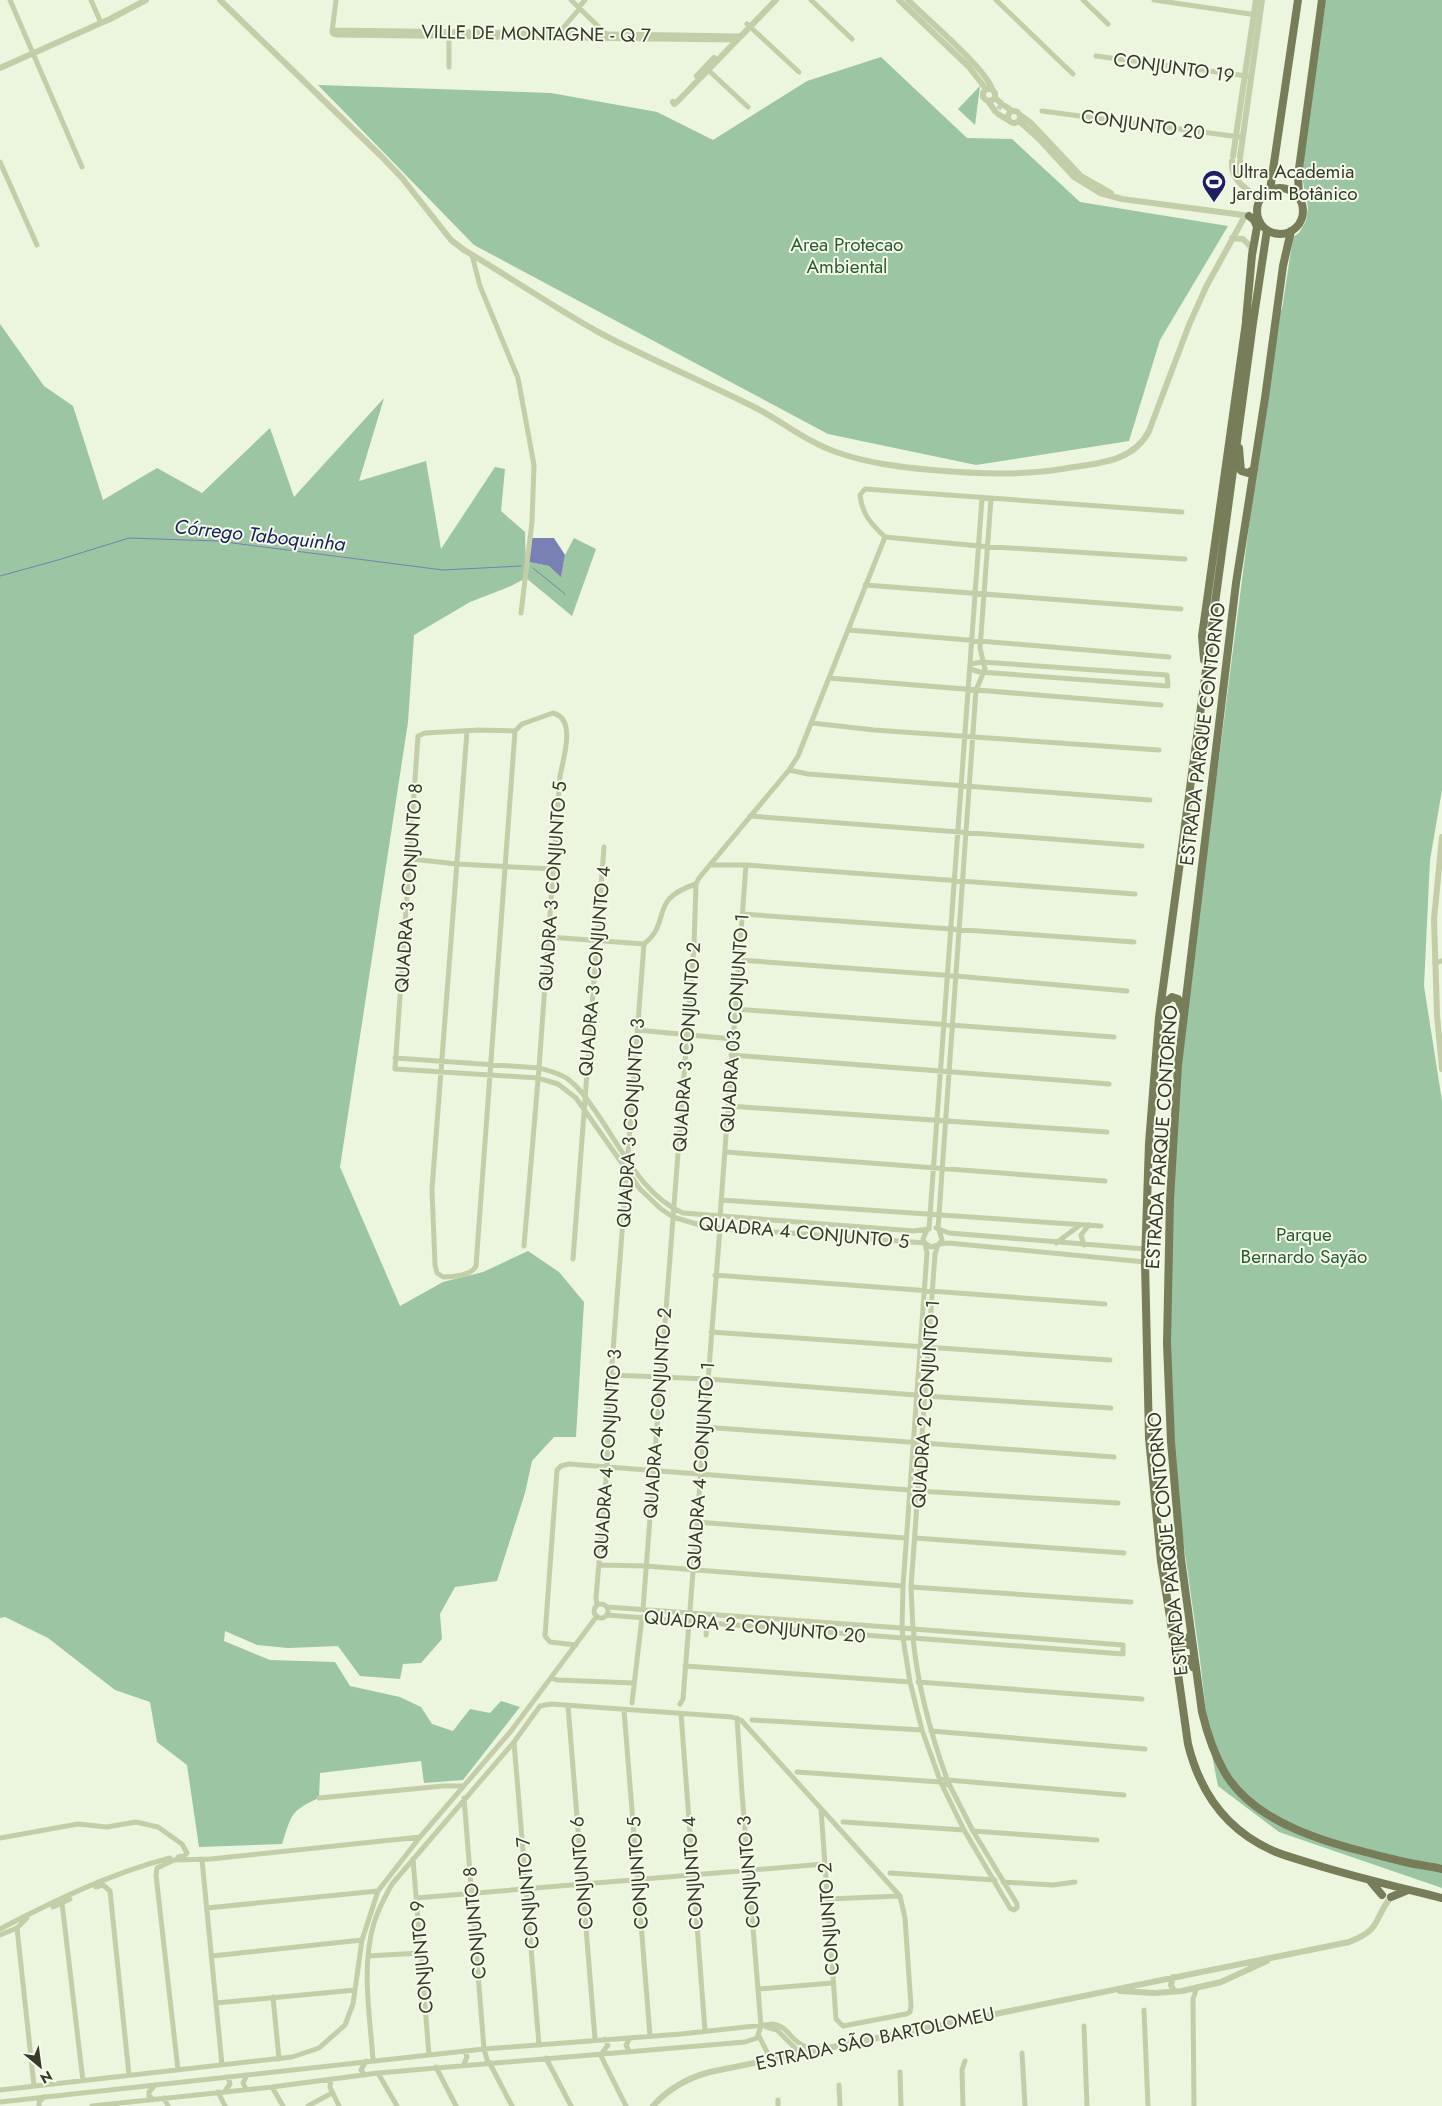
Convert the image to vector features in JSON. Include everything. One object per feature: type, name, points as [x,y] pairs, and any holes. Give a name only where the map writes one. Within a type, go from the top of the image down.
[{"type":"main road","points":[[1270,190],[1298,0]]},
{"type":"main road","points":[[1251,216],[1267,230],[1279,234],[1291,231],[1298,225],[1303,216],[1298,176],[1322,0]]},
{"type":"main road","points":[[1251,216],[1257,208],[1260,199],[1270,190],[1286,188],[1299,196]]},
{"type":"main road","points":[[1248,356],[1247,315],[1252,255],[1257,226],[1251,216]]},
{"type":"main road","name":"ESTRADA PARQUE CONTORNO","points":[[1267,230],[1248,356],[1238,444],[1159,1017],[1148,1143],[1145,1262],[1149,1438],[1160,1561],[1192,1762],[1201,1783],[1221,1814],[1232,1826],[1260,1845],[1277,1853],[1442,1898]]},
{"type":"main road","name":"ESTRADA PARQUE CONTORNO","points":[[1291,231],[1283,266],[1235,593],[1178,1065],[1170,1200],[1167,1343],[1171,1442],[1181,1558],[1195,1671],[1208,1736],[1226,1774],[1251,1802],[1288,1826],[1321,1840],[1406,1862],[1442,1869]]},
{"type":"main road","points":[[1206,669],[1202,636],[1247,315]]},
{"type":"main road","points":[[1238,444],[1241,471],[1249,473],[1254,468]]},
{"type":"main road","points":[[1159,1017],[1167,1001],[1172,997],[1176,997],[1180,1001],[1184,1016]]},
{"type":"main road","points":[[1170,1618],[1178,1633],[1178,1643],[1187,1645],[1190,1628]]},
{"type":"main road","points":[[1182,1704],[1181,1659],[1190,1659],[1195,1671]]},
{"type":"main road","name":"ESTRADA PARQUE CONTORNO","points":[[1331,1869],[1400,1883],[1442,1894]]},
{"type":"main road","points":[[1367,1879],[1376,1886],[1382,1895]]},
{"type":"main road","points":[[1391,1897],[1408,1889]]},
{"type":"street","points":[[10,0],[82,167]]},
{"type":"street","points":[[91,0],[101,23]]},
{"type":"street","points":[[130,8],[134,0]]},
{"type":"street","points":[[220,0],[381,156],[402,178],[451,240],[472,255],[602,334],[757,408],[834,452],[894,466],[975,474],[1014,475],[1107,462],[1129,454],[1142,443],[1149,431],[1189,325],[1206,287],[1232,238],[1251,216]]},
{"type":"street","points":[[332,30],[336,0]]},
{"type":"street","points":[[572,0],[607,36]]},
{"type":"street","points":[[557,35],[585,0]]},
{"type":"street","points":[[749,25],[770,0]]},
{"type":"street","points":[[675,102],[736,38],[776,0]]},
{"type":"street","points":[[811,0],[852,39]]},
{"type":"street","points":[[899,0],[943,39]]},
{"type":"street","points":[[908,0],[989,89],[996,93],[992,100]]},
{"type":"street","points":[[996,0],[1073,74]]},
{"type":"street","points":[[1083,0],[1108,24]]},
{"type":"street","points":[[1154,0],[1257,15]]},
{"type":"street","points":[[1256,0],[1257,15]]},
{"type":"street","points":[[1238,182],[1257,15],[1262,0]]},
{"type":"street","points":[[0,68],[101,23],[144,1]]},
{"type":"street","points":[[749,25],[799,72]]},
{"type":"street","name":"VILLE DE MONTAGNE - Q 7","points":[[456,34],[449,36],[336,35],[332,34],[332,30],[456,34],[736,38]]},
{"type":"street","points":[[449,36],[449,67]]},
{"type":"street","name":"CONJUNTO 19","points":[[1096,56],[1249,76]]},
{"type":"street","points":[[707,69],[748,107]]},
{"type":"street","points":[[1249,76],[1232,158],[1232,170],[1238,182],[1260,199]]},
{"type":"street","points":[[989,89],[982,95],[992,100],[1010,115],[1014,123],[1019,118]]},
{"type":"street","points":[[992,100],[1010,115]]},
{"type":"street","name":"CONJUNTO 20","points":[[1042,110],[1243,137]]},
{"type":"street","points":[[1010,115],[1016,111],[1019,118],[1031,123],[1086,180],[1111,193],[1134,200],[1251,216]]},
{"type":"street","points":[[0,162],[36,245]]},
{"type":"street","points":[[1232,238],[1238,238],[1247,242],[1252,255]]},
{"type":"street","points":[[472,255],[480,286],[518,378],[534,465],[532,522],[521,613]]},
{"type":"street","points":[[1182,512],[991,499],[868,488],[862,490],[860,494],[863,510],[872,524],[885,537],[980,546],[1185,559]]},
{"type":"street","points":[[607,1607],[607,1615],[601,1618],[594,1611],[597,1605],[604,1604],[607,1607],[902,1628],[1123,1645],[1123,1654],[913,1638],[918,1682],[930,1731],[947,1781],[973,1831],[1018,1904],[1017,1908],[1014,1910],[1010,1908],[993,1880],[964,1830],[941,1782],[922,1730],[910,1682],[902,1628],[905,1538],[926,1253],[924,1235],[929,1229],[934,1167],[982,498]]},
{"type":"street","points":[[715,1275],[933,1291],[935,1254],[942,1234],[938,1230],[976,690],[984,672],[984,663],[980,653],[991,499]]},
{"type":"street","points":[[549,937],[644,944],[656,933],[662,909],[669,898],[677,892],[696,884],[703,871],[789,770],[798,756],[885,537]]},
{"type":"street","points":[[865,585],[1181,609]]},
{"type":"street","points":[[849,630],[1169,657]]},
{"type":"street","points":[[984,663],[1167,675],[1168,686],[984,672],[970,666],[984,663]]},
{"type":"street","points":[[829,678],[1161,705]]},
{"type":"street","name":"QUADRA 3 CONJUNTO 5","points":[[515,731],[519,726],[548,714],[557,714],[566,724],[567,731],[560,776],[538,1078]]},
{"type":"street","points":[[812,723],[874,730],[1159,750]]},
{"type":"street","points":[[467,731],[515,731],[476,1266],[473,1271],[449,1277],[439,1276],[436,1265],[432,1189],[443,1072],[467,731]]},
{"type":"street","name":"QUADRA 3 CONJUNTO 8","points":[[395,1068],[411,859],[418,736],[422,733],[467,731]]},
{"type":"street","points":[[789,770],[808,774],[961,784],[1150,800]]},
{"type":"street","points":[[750,816],[1142,846]]},
{"type":"street","points":[[1442,837],[1434,919],[1442,1069]]},
{"type":"street","name":"QUADRA 3 CONJUNTO 4","points":[[573,1259],[604,848]]},
{"type":"street","points":[[411,859],[457,864],[554,869]]},
{"type":"street","points":[[710,865],[746,865],[1135,894]]},
{"type":"street","name":"QUADRA 03 CONJUNTO 1","points":[[717,1227],[729,1106],[746,865]]},
{"type":"street","name":"QUADRA 3 CONJUNTO 2","points":[[673,1217],[695,936],[696,884]]},
{"type":"street","points":[[742,914],[1134,942]]},
{"type":"street","name":"QUADRA 3 CONJUNTO 3","points":[[617,1303],[644,944]]},
{"type":"street","points":[[739,960],[1127,991]]},
{"type":"street","points":[[1435,963],[1442,961]]},
{"type":"street","points":[[735,1009],[1114,1037]]},
{"type":"street","points":[[637,1030],[733,1039]]},
{"type":"street","points":[[732,1056],[1109,1084]]},
{"type":"street","points":[[395,1058],[539,1068],[566,1078],[584,1094],[650,1189],[674,1209],[692,1215],[914,1231],[929,1229],[949,1233],[1086,1246],[1145,1249]]},
{"type":"street","name":"QUADRA 4 CONJUNTO 5","points":[[395,1068],[538,1078],[558,1084],[576,1098],[584,1108],[627,1171],[649,1199],[673,1217],[685,1222],[726,1228],[925,1243]]},
{"type":"street","points":[[524,1246],[538,1078]]},
{"type":"street","points":[[729,1106],[1108,1132]]},
{"type":"street","points":[[725,1152],[1105,1181]]},
{"type":"street","points":[[721,1200],[1102,1226]]},
{"type":"street","name":"QUADRA 4 CONJUNTO 2","points":[[643,1609],[673,1217]]},
{"type":"street","points":[[726,1228],[727,1217]]},
{"type":"street","points":[[1056,1243],[1081,1224]]},
{"type":"street","points":[[1088,1256],[1081,1235],[1089,1225]]},
{"type":"street","name":"QUADRA 4 CONJUNTO 1","points":[[680,1704],[683,1699],[690,1613],[717,1227]]},
{"type":"street","points":[[925,1243],[931,1247],[949,1243],[1145,1262]]},
{"type":"street","points":[[1104,1258],[1105,1247]]},
{"type":"street","name":"QUADRA 2 CONJUNTO 1","points":[[913,1638],[911,1587],[933,1291],[1105,1304]]},
{"type":"street","name":"QUADRA 4 CONJUNTO 3","points":[[597,1605],[596,1598],[607,1468],[608,1416],[617,1303]]},
{"type":"street","points":[[710,1332],[1110,1360]]},
{"type":"street","points":[[612,1375],[707,1379],[916,1395]]},
{"type":"street","points":[[925,1396],[1111,1408]]},
{"type":"street","points":[[704,1427],[1114,1457]]},
{"type":"street","points":[[576,1645],[550,1642],[546,1638],[545,1630],[557,1470],[561,1466],[568,1464],[909,1490]]},
{"type":"street","points":[[918,1491],[1118,1503]]},
{"type":"street","points":[[696,1522],[905,1538]]},
{"type":"street","points":[[915,1538],[1124,1553]]},
{"type":"street","points":[[599,1564],[902,1586]]},
{"type":"street","points":[[911,1587],[1131,1602]]},
{"type":"street","name":"QUADRA 2 CONJUNTO 20","points":[[607,1615],[913,1638]]},
{"type":"street","points":[[0,2090],[279,2059],[308,2053],[319,2048],[340,2031],[349,2017],[362,1940],[378,1890],[420,1837],[511,1731],[597,1616]]},
{"type":"street","points":[[632,1703],[642,1617]]},
{"type":"street","points":[[706,1635],[707,1622]]},
{"type":"street","points":[[685,1666],[910,1682]]},
{"type":"street","points":[[551,1678],[557,1680],[634,1683]]},
{"type":"street","points":[[918,1682],[1142,1699]]},
{"type":"street","points":[[373,2060],[368,1956],[374,1923],[381,1905],[392,1884],[514,1742],[540,1706],[551,1704],[737,1718],[900,1896]]},
{"type":"street","name":"CONJUNTO 6","points":[[568,1706],[595,2039]]},
{"type":"street","name":"CONJUNTO 5","points":[[624,1710],[650,2036]]},
{"type":"street","name":"CONJUNTO 4","points":[[681,1714],[705,2032]]},
{"type":"street","name":"CONJUNTO 3","points":[[737,1718],[761,2026],[758,2037]]},
{"type":"street","points":[[752,1720],[922,1730]]},
{"type":"street","points":[[930,1731],[1145,1749]]},
{"type":"street","name":"CONJUNTO 7","points":[[514,1742],[539,2045]]},
{"type":"street","points":[[797,1772],[941,1782],[943,1778],[947,1781],[1124,1795]]},
{"type":"street","points":[[320,1798],[443,1786],[463,1786]]},
{"type":"street","name":"CONJUNTO 8","points":[[464,1798],[484,2049],[512,2106]]},
{"type":"street","name":"CONJUNTO 2","points":[[821,1809],[836,2019],[843,2026],[910,2012],[912,2006],[905,1918],[900,1896]]},
{"type":"street","points":[[0,1838],[78,1824],[107,1826],[136,1822],[158,1827],[182,1844],[187,1853],[184,1856],[155,1862],[120,1874],[60,1899],[0,1929]]},
{"type":"street","points":[[843,1822],[964,1830]]},
{"type":"street","points":[[973,1831],[1097,1840]]},
{"type":"street","points":[[178,2070],[156,1875],[157,1868],[165,1862],[174,1860],[202,1860],[420,1837]]},
{"type":"street","name":"CONJUNTO 9","points":[[413,1859],[429,2054]]},
{"type":"street","points":[[202,1860],[222,2065]]},
{"type":"street","points":[[416,1898],[824,1864]]},
{"type":"street","points":[[890,1873],[1053,1885],[1075,1882]]},
{"type":"street","points":[[0,1935],[17,1928],[24,1920],[101,1886],[108,1888],[110,1891],[129,2075]]},
{"type":"street","points":[[207,1908],[378,1890]]},
{"type":"street","points":[[1382,1895],[1382,1912]]},
{"type":"street","points":[[828,1899],[900,1896]]},
{"type":"street","name":"ESTRADA SÃO BARTOLOMEU","points":[[653,2106],[666,2093],[690,2078],[710,2072],[1350,1942],[1363,1936],[1375,1925],[1391,1897]]},
{"type":"street","points":[[62,1903],[82,2081]]},
{"type":"street","points":[[17,1928],[34,2086]]},
{"type":"street","points":[[212,1956],[362,1940]]},
{"type":"street","points":[[368,1956],[420,1953]]},
{"type":"street","name":"ESTRADA SÃO BARTOLOMEU","points":[[1106,1991],[1182,1991],[1215,1983],[1280,1956]]},
{"type":"street","points":[[1213,1970],[1215,1983]]},
{"type":"street","points":[[1173,1977],[1171,1985],[1174,1992]]},
{"type":"street","points":[[758,1989],[833,1983]]},
{"type":"street","points":[[1194,2106],[1193,1999],[1197,1987]]},
{"type":"street","points":[[216,2003],[355,1990]]},
{"type":"street","points":[[1182,1991],[1193,1999]]},
{"type":"street","points":[[273,1997],[279,2059]]},
{"type":"street","points":[[1144,2010],[1148,2106]]},
{"type":"street","points":[[0,2102],[429,2054],[595,2039],[705,2032],[777,2024],[801,2046],[827,2049]]},
{"type":"street","points":[[761,2026],[777,2030],[801,2054]]},
{"type":"street","points":[[1084,2026],[1087,2106]]},
{"type":"street","points":[[92,2106],[464,2064],[744,2042],[758,2037]]},
{"type":"street","points":[[758,2037],[768,2054],[789,2056]]},
{"type":"street","points":[[758,2037],[768,2060]]},
{"type":"street","points":[[629,2051],[626,2045],[631,2038]]},
{"type":"street","points":[[601,2054],[608,2045],[605,2039]]},
{"type":"street","points":[[464,2051],[467,2057],[464,2064]]},
{"type":"street","points":[[1022,2053],[1024,2106]]},
{"type":"street","points":[[601,2054],[626,2106]]},
{"type":"street","points":[[546,2058],[571,2106]]},
{"type":"street","points":[[365,2075],[361,2070],[366,2061]]},
{"type":"street","points":[[963,2106],[962,2070],[965,2061]]},
{"type":"street","points":[[436,2067],[456,2106]]},
{"type":"street","points":[[900,2072],[901,2106]]},
{"type":"street","points":[[378,2073],[397,2106]]},
{"type":"street","points":[[246,2089],[243,2083],[247,2075]]},
{"type":"street","points":[[225,2091],[230,2084],[228,2077]]},
{"type":"street","points":[[331,2079],[332,2093],[339,2106]]},
{"type":"street","points":[[153,2100],[148,2092],[156,2085]]},
{"type":"street","points":[[839,2085],[840,2106]]},
{"type":"street","points":[[272,2087],[283,2106]]},
{"type":"street","points":[[132,2088],[137,2095],[133,2101]]},
{"type":"street","points":[[218,2092],[226,2106]]},
{"type":"street","points":[[308,2106],[332,2093]]},
{"type":"street","points":[[39,2106],[39,2102],[44,2097]]},
{"type":"street","points":[[164,2098],[168,2106]]},
{"type":"street","points":[[25,2100],[28,2106]]},
{"type":"street","points":[[778,2100],[778,2106]]},
{"type":"green space","name":"Parque Bernardo Sayão","points":[[1326,0],[1442,0],[1442,790],[1430,860],[1424,986],[1442,1101],[1442,1888],[1279,1832],[1218,1786],[1209,1740],[1200,1659],[1174,1476],[1166,1250],[1177,1085],[1276,316],[1282,309],[1293,237],[1299,233],[1306,221],[1308,207],[1301,172]]},
{"type":"green space","name":"Area Protecao Ambiental","points":[[881,57],[967,138],[1012,139],[1080,202],[1228,226],[1160,340],[1129,441],[976,465],[828,434],[474,245],[318,85],[551,93],[657,112],[713,140],[807,81]]},
{"type":"green space","points":[[980,86],[975,125],[958,109]]},
{"type":"green space","points":[[0,324],[44,386],[73,406],[103,500],[157,468],[202,493],[270,428],[294,497],[384,398],[359,481],[426,461],[441,549],[495,467],[505,469],[501,511],[525,532],[526,574],[529,562],[549,566],[561,576],[565,555],[574,538],[596,549],[572,616],[526,578],[470,602],[414,635],[408,722],[340,1167],[400,1306],[443,1282],[483,1272],[528,1251],[559,1272],[584,1302],[576,1437],[554,1437],[532,1461],[525,1493],[497,1581],[455,1587],[440,1614],[442,1639],[421,1663],[403,1664],[400,1679],[360,1676],[338,1646],[288,1648],[257,1645],[225,1631],[224,1641],[270,1660],[335,1662],[350,1686],[400,1697],[421,1707],[432,1724],[453,1731],[470,1709],[490,1713],[501,1701],[520,1707],[463,1780],[424,1783],[421,1761],[320,1773],[319,1798],[297,1810],[290,1820],[282,1844],[199,1847],[187,1765],[157,1742],[150,1702],[115,1690],[48,1638],[5,1617],[0,1618]]},
{"type":"water","points":[[532,538],[554,538],[565,555],[561,577],[549,566],[529,562]]},
{"type":"waterway","name":"Córrego Taboquinha","points":[[0,576],[129,538],[217,541],[443,570],[521,566]]},
{"type":"waterway","name":"Córrego Taboquinha","points":[[533,568],[565,594]]},
{"type":"tunnel","points":[[998,105],[1002,108]]},
{"type":"place","name":"Ultra Academia Jardim Botânico","points":[[1214,203]]}]
